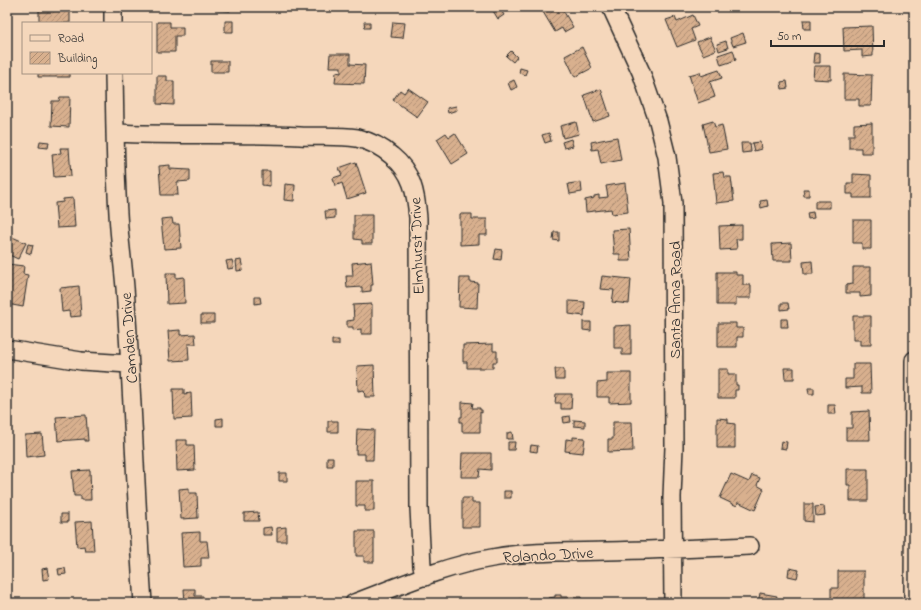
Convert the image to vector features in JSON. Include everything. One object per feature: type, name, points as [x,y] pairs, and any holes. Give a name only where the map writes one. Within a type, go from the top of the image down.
[{"type":"street","points":[[113,7],[113,22]]},
{"type":"street","name":"Santa Anna Road","points":[[611,7],[641,72],[658,121],[667,157],[674,203],[673,603]]},
{"type":"street","name":"Camden Drive","points":[[114,74],[119,228],[126,302],[143,603]]},
{"type":"street","name":"Elmhurst Drive","points":[[115,133],[341,136],[359,139],[375,145],[392,155],[407,171],[414,187],[418,218],[419,508],[422,566],[425,577]]},
{"type":"street","points":[[7,349],[81,361],[129,364]]},
{"type":"street","points":[[913,603],[914,360]]},
{"type":"street","name":"Rolando Drive","points":[[354,603],[464,564],[491,558],[529,553],[673,550],[750,546]]},
{"type":"building","points":[[39,7],[70,7],[70,22],[39,22]]},
{"type":"building","points":[[217,7],[230,7],[230,11],[217,10]]},
{"type":"building","points":[[499,7],[504,15],[498,19],[492,9]]},
{"type":"building","points":[[551,7],[561,7],[573,27],[564,32],[562,28],[555,32],[543,12]]},
{"type":"building","points":[[693,15],[698,26],[691,29],[695,40],[677,47],[666,20],[675,17],[677,22]]},
{"type":"building","points":[[803,20],[811,20],[811,29],[804,29]]},
{"type":"building","points":[[225,21],[233,21],[233,32],[225,32]]},
{"type":"building","points":[[157,22],[170,22],[170,27],[183,27],[183,36],[175,36],[175,52],[157,52]]},
{"type":"building","points":[[364,22],[370,22],[370,28],[365,28]]},
{"type":"building","points":[[393,22],[405,23],[403,38],[391,37]]},
{"type":"building","points":[[872,26],[873,56],[862,57],[862,50],[844,51],[843,27]]},
{"type":"building","points":[[743,33],[746,42],[733,46],[730,38]]},
{"type":"building","points":[[710,37],[716,50],[703,55],[697,42]]},
{"type":"building","points":[[726,41],[728,48],[719,51],[717,44]]},
{"type":"building","points":[[582,47],[592,68],[575,77],[565,56]]},
{"type":"building","points":[[733,50],[736,60],[721,65],[718,55]]},
{"type":"building","points":[[511,51],[517,57],[513,62],[506,56]]},
{"type":"building","points":[[814,53],[820,54],[820,63],[813,63]]},
{"type":"building","points":[[330,54],[350,54],[350,64],[365,65],[364,84],[335,83],[336,72],[341,73],[341,67],[329,67]]},
{"type":"building","points":[[211,61],[228,61],[228,72],[211,72]]},
{"type":"building","points":[[814,66],[831,66],[831,80],[813,79]]},
{"type":"building","points":[[520,68],[527,70],[525,75],[519,73]]},
{"type":"building","points":[[719,70],[722,78],[710,82],[715,97],[698,103],[689,75],[700,72],[701,76]]},
{"type":"building","points":[[38,74],[70,74],[70,77],[38,77]]},
{"type":"building","points":[[844,74],[872,75],[871,106],[859,106],[859,99],[844,99]]},
{"type":"building","points":[[157,76],[167,76],[167,81],[174,81],[174,105],[157,104]]},
{"type":"building","points":[[514,80],[517,87],[511,90],[508,83]]},
{"type":"building","points":[[787,81],[788,88],[782,89],[781,82]]},
{"type":"building","points":[[7,88],[11,88],[12,99],[7,99]]},
{"type":"building","points":[[408,88],[428,102],[417,117],[393,100],[400,90],[404,93]]},
{"type":"building","points":[[601,89],[610,116],[593,122],[584,95]]},
{"type":"building","points":[[60,97],[70,97],[69,127],[51,126],[52,101],[59,101]]},
{"type":"building","points":[[456,106],[457,110],[448,113],[447,108]]},
{"type":"building","points":[[713,121],[715,127],[722,125],[727,149],[709,152],[703,124]]},
{"type":"building","points":[[576,122],[579,134],[563,138],[560,126]]},
{"type":"building","points":[[872,123],[872,153],[861,153],[861,148],[849,148],[849,135],[854,135],[854,124]]},
{"type":"building","points":[[446,133],[449,137],[455,133],[468,154],[452,164],[437,139]]},
{"type":"building","points":[[549,133],[551,141],[545,143],[542,135]]},
{"type":"building","points":[[617,137],[621,160],[601,164],[598,149],[592,150],[591,142]]},
{"type":"building","points":[[571,139],[573,146],[564,148],[562,142]]},
{"type":"building","points":[[40,141],[49,142],[48,148],[39,147]]},
{"type":"building","points":[[760,142],[761,149],[754,151],[752,143]]},
{"type":"building","points":[[741,143],[750,143],[751,152],[742,153]]},
{"type":"building","points":[[60,148],[69,148],[71,176],[54,177],[52,154],[61,153]]},
{"type":"building","points":[[356,162],[366,193],[347,199],[342,183],[335,186],[333,178],[342,175],[339,168]]},
{"type":"building","points":[[170,165],[170,169],[190,170],[190,181],[177,182],[178,195],[161,195],[159,166]]},
{"type":"building","points":[[262,171],[270,171],[270,186],[262,185]]},
{"type":"building","points":[[723,172],[724,177],[731,177],[734,201],[716,203],[713,173]]},
{"type":"building","points":[[853,174],[871,175],[871,198],[853,198],[853,194],[847,194],[847,183],[853,183]]},
{"type":"building","points":[[581,182],[582,192],[570,194],[568,184]]},
{"type":"building","points":[[625,183],[628,212],[612,214],[611,209],[586,212],[585,200],[599,195],[599,198],[608,197],[606,186]]},
{"type":"building","points":[[285,184],[295,185],[294,201],[284,200]]},
{"type":"building","points":[[803,189],[809,189],[809,196],[804,196]]},
{"type":"building","points":[[73,198],[75,227],[57,228],[55,203],[63,202],[63,199]]},
{"type":"building","points":[[767,200],[768,206],[761,208],[760,201]]},
{"type":"building","points":[[815,201],[830,201],[830,208],[815,208]]},
{"type":"building","points":[[335,210],[335,218],[326,219],[325,211]]},
{"type":"building","points":[[813,212],[814,218],[808,219],[807,213]]},
{"type":"building","points":[[460,214],[472,214],[472,219],[487,219],[487,235],[479,235],[479,244],[460,245]]},
{"type":"building","points":[[354,215],[372,215],[372,244],[362,244],[362,240],[354,239]]},
{"type":"building","points":[[172,218],[173,224],[179,224],[181,248],[164,249],[161,219]]},
{"type":"building","points":[[853,220],[871,220],[871,249],[862,249],[862,243],[853,243]]},
{"type":"building","points":[[742,225],[742,239],[736,239],[737,249],[720,250],[719,226]]},
{"type":"building","points":[[629,229],[631,261],[620,261],[620,254],[614,254],[612,230]]},
{"type":"building","points":[[554,232],[559,232],[559,241],[553,240]]},
{"type":"building","points":[[10,236],[26,243],[18,259],[7,254],[7,243]]},
{"type":"building","points":[[791,243],[792,261],[773,261],[772,244]]},
{"type":"building","points":[[28,244],[33,245],[31,254],[26,252]]},
{"type":"building","points":[[496,249],[502,250],[501,260],[494,259]]},
{"type":"building","points":[[232,260],[234,268],[228,269],[226,261]]},
{"type":"building","points":[[241,260],[243,270],[237,271],[236,261]]},
{"type":"building","points":[[371,261],[373,285],[371,285],[371,291],[362,292],[362,287],[347,288],[346,276],[353,276],[352,263]]},
{"type":"building","points":[[812,261],[813,274],[804,274],[803,262]]},
{"type":"building","points":[[7,264],[24,266],[23,274],[28,275],[23,307],[7,304]]},
{"type":"building","points":[[853,267],[871,267],[871,296],[860,297],[860,293],[846,293],[846,285],[853,284]]},
{"type":"building","points":[[717,272],[736,272],[736,275],[743,275],[743,285],[751,285],[751,298],[736,298],[736,305],[717,305]]},
{"type":"building","points":[[166,273],[176,273],[176,278],[184,277],[185,303],[167,304]]},
{"type":"building","points":[[602,276],[631,279],[629,304],[612,302],[614,290],[600,289]]},
{"type":"building","points":[[460,278],[470,278],[470,282],[478,283],[477,308],[459,307]]},
{"type":"building","points":[[79,286],[81,316],[70,317],[69,311],[62,312],[60,288]]},
{"type":"building","points":[[255,297],[260,297],[261,303],[255,304]]},
{"type":"building","points":[[569,301],[585,302],[584,316],[569,314]]},
{"type":"building","points":[[781,303],[788,303],[789,309],[781,310]]},
{"type":"building","points":[[372,304],[372,334],[361,334],[361,329],[353,330],[353,327],[347,327],[347,321],[354,320],[353,305]]},
{"type":"building","points":[[201,315],[214,315],[214,323],[201,323]]},
{"type":"building","points":[[853,316],[871,316],[871,345],[860,345],[860,340],[853,340]]},
{"type":"building","points":[[781,319],[787,319],[788,327],[781,327]]},
{"type":"building","points":[[583,322],[591,322],[591,331],[583,330]]},
{"type":"building","points":[[718,323],[736,323],[736,328],[743,328],[743,337],[737,337],[737,347],[718,347]]},
{"type":"building","points":[[631,325],[631,355],[622,355],[622,348],[614,348],[614,326]]},
{"type":"building","points":[[180,330],[180,335],[195,334],[196,344],[188,344],[189,360],[170,361],[168,331]]},
{"type":"building","points":[[332,340],[339,340],[339,345],[332,345]]},
{"type":"building","points":[[493,344],[493,351],[497,351],[497,362],[493,362],[493,368],[467,368],[467,362],[463,362],[463,345]]},
{"type":"building","points":[[853,364],[870,364],[871,393],[862,393],[862,387],[845,388],[845,379],[853,379]]},
{"type":"building","points":[[374,365],[375,397],[365,397],[364,390],[358,391],[357,366]]},
{"type":"building","points":[[784,368],[794,368],[794,379],[785,379]]},
{"type":"building","points":[[555,369],[564,369],[564,380],[556,380]]},
{"type":"building","points":[[718,369],[728,369],[728,374],[736,374],[736,385],[738,385],[738,390],[735,390],[735,398],[718,398]]},
{"type":"building","points":[[607,373],[631,373],[631,402],[609,403],[609,397],[597,397],[597,383],[607,382]]},
{"type":"building","points":[[808,388],[814,388],[814,394],[809,394]]},
{"type":"building","points":[[173,389],[184,389],[184,394],[191,393],[192,418],[174,419]]},
{"type":"building","points":[[556,394],[572,394],[571,409],[561,409],[561,403],[555,403]]},
{"type":"building","points":[[462,402],[473,403],[472,408],[480,408],[480,410],[482,410],[482,413],[480,412],[480,432],[462,432],[462,422],[460,422],[460,417],[462,417]]},
{"type":"building","points":[[828,405],[835,405],[836,414],[828,414]]},
{"type":"building","points":[[869,411],[870,440],[846,440],[846,428],[852,428],[852,412]]},
{"type":"building","points":[[86,415],[88,441],[85,441],[85,439],[58,441],[56,417]]},
{"type":"building","points":[[570,416],[571,422],[564,423],[563,417]]},
{"type":"building","points":[[223,418],[223,426],[216,426],[216,419]]},
{"type":"building","points":[[717,418],[728,419],[728,423],[735,424],[735,448],[717,448]]},
{"type":"building","points":[[574,420],[585,421],[585,427],[574,426]]},
{"type":"building","points":[[328,421],[338,421],[338,432],[328,432]]},
{"type":"building","points":[[613,422],[632,422],[633,451],[608,452],[608,439],[613,439]]},
{"type":"building","points":[[357,429],[374,430],[373,460],[365,460],[365,454],[356,454]]},
{"type":"building","points":[[512,432],[513,439],[507,439],[507,433]]},
{"type":"building","points":[[42,434],[44,455],[26,457],[25,435]]},
{"type":"building","points":[[573,437],[585,438],[583,453],[565,451],[566,439],[573,440]]},
{"type":"building","points":[[176,440],[187,440],[187,445],[194,445],[195,470],[177,471]]},
{"type":"building","points":[[781,441],[787,442],[786,449],[780,448]]},
{"type":"building","points":[[508,442],[515,442],[514,450],[508,450]]},
{"type":"building","points":[[531,445],[538,446],[537,452],[530,451]]},
{"type":"building","points":[[462,453],[491,453],[491,470],[480,469],[479,477],[461,477]]},
{"type":"building","points":[[327,457],[333,457],[333,466],[327,466]]},
{"type":"building","points":[[847,469],[868,469],[868,501],[850,501],[850,485],[847,485]]},
{"type":"building","points":[[90,470],[91,500],[81,500],[81,496],[74,496],[72,471]]},
{"type":"building","points":[[279,473],[287,473],[287,481],[279,481]]},
{"type":"building","points":[[731,474],[749,482],[752,475],[760,478],[757,485],[764,489],[755,510],[738,502],[737,506],[720,498]]},
{"type":"building","points":[[356,481],[374,481],[374,511],[365,511],[365,506],[356,506]]},
{"type":"building","points":[[189,488],[189,493],[197,493],[198,518],[181,519],[179,489]]},
{"type":"building","points":[[504,491],[511,491],[511,498],[504,498]]},
{"type":"building","points":[[462,498],[472,498],[472,503],[480,503],[480,527],[462,527]]},
{"type":"building","points":[[804,504],[813,504],[813,522],[804,521]]},
{"type":"building","points":[[824,506],[825,515],[816,516],[815,507]]},
{"type":"building","points":[[258,512],[259,521],[244,521],[244,513]]},
{"type":"building","points":[[61,514],[68,514],[68,522],[61,522]]},
{"type":"building","points":[[92,521],[94,551],[85,551],[84,546],[77,547],[75,522]]},
{"type":"building","points":[[271,527],[272,535],[263,535],[263,528]]},
{"type":"building","points":[[286,527],[286,541],[277,541],[277,528]]},
{"type":"building","points":[[356,531],[374,531],[374,562],[364,562],[364,556],[356,556]]},
{"type":"building","points":[[200,532],[200,541],[207,541],[209,558],[201,558],[201,566],[183,567],[181,533]]},
{"type":"building","points":[[47,568],[49,579],[43,580],[42,569]]},
{"type":"building","points":[[65,568],[66,574],[59,575],[58,569]]},
{"type":"building","points":[[789,568],[799,570],[797,578],[788,576]]},
{"type":"building","points":[[838,571],[864,571],[864,603],[838,603],[838,601],[831,601],[831,588],[838,588]]},
{"type":"building","points":[[184,589],[195,589],[195,596],[203,596],[203,603],[185,603]]},
{"type":"building","points":[[760,593],[777,596],[775,603],[758,603]]},
{"type":"building","points":[[555,595],[561,595],[561,597],[581,597],[581,603],[548,603],[548,598],[555,597]]},
{"type":"building","points":[[521,599],[521,603],[499,603]]}]
